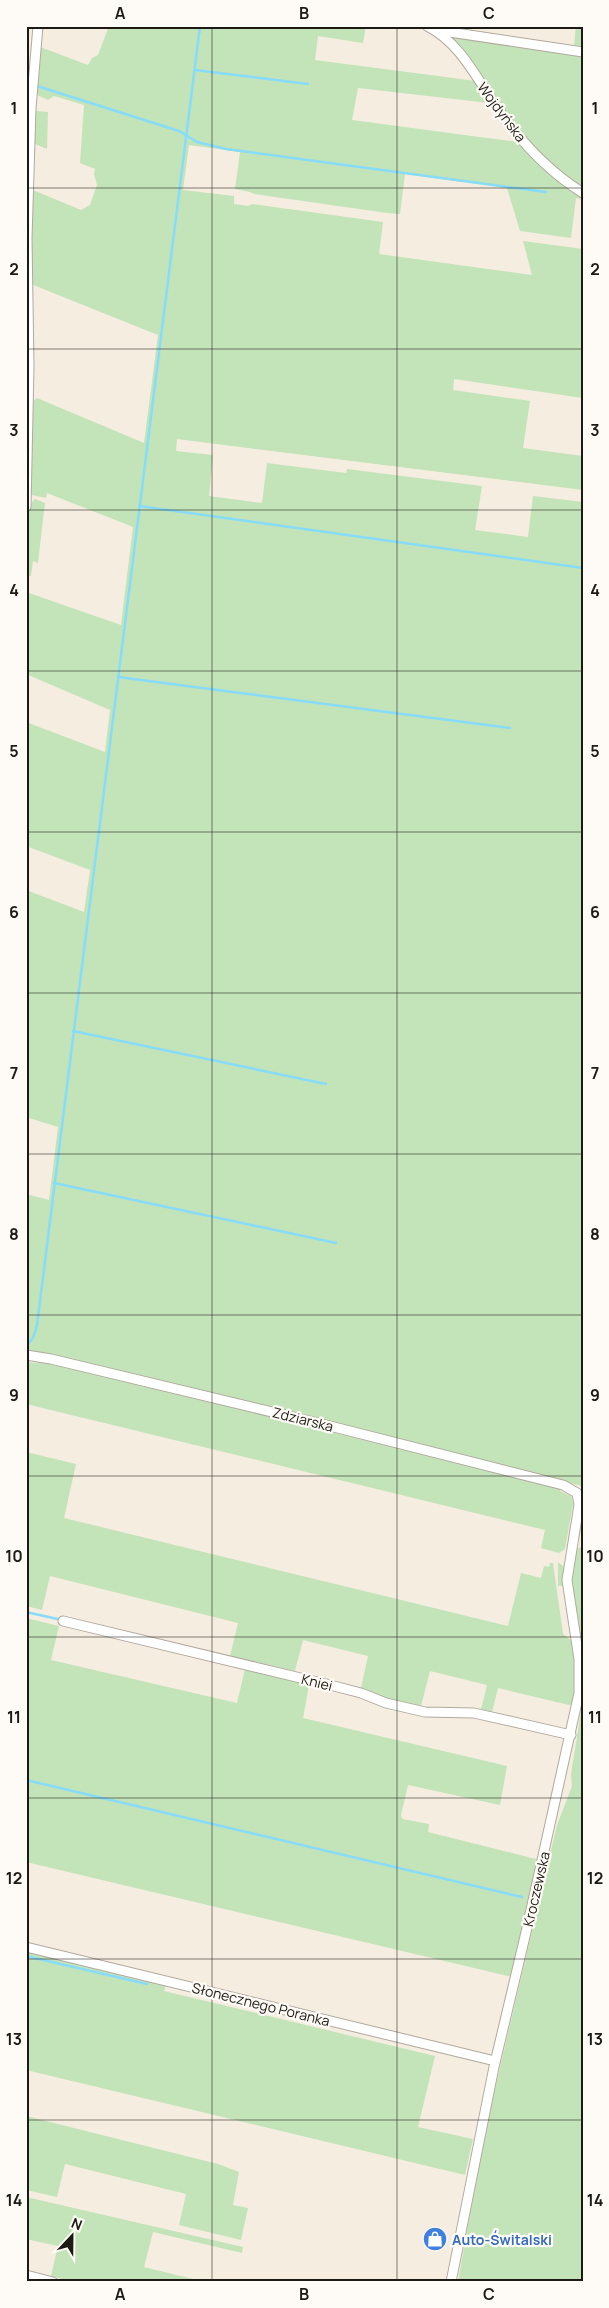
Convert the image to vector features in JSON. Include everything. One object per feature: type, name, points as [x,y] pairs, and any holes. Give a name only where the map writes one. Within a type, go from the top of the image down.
[{"type":"street","points":[[26,507],[29,366],[27,238],[30,69],[38,26]]},
{"type":"street","points":[[431,28],[583,52]]},
{"type":"street","name":"Wojdyńska","points":[[431,28],[465,60],[522,140],[560,178],[583,193]]},
{"type":"street","name":"Zdziarska","points":[[26,1355],[51,1359],[326,1425],[563,1485],[577,1493]]},
{"type":"street","name":"Kroczewska","points":[[451,2282],[496,2061],[571,1735],[580,1676],[567,1573],[579,1505],[577,1493]]},
{"type":"street","name":"Kniei","points":[[63,1621],[330,1685],[394,1705],[425,1712],[474,1713],[571,1735]]},
{"type":"street","name":"Słonecznego Poranka","points":[[26,1948],[496,2061]]},
{"type":"street","points":[[26,2275],[53,2282]]},
{"type":"green space","points":[[109,26],[366,26],[363,43],[318,36],[315,60],[476,81],[489,103],[358,88],[352,120],[518,142],[542,168],[583,197],[583,199],[576,198],[571,238],[520,231],[507,188],[405,174],[400,214],[387,213],[254,194],[235,189],[240,152],[189,145],[183,190],[234,196],[234,204],[248,206],[252,204],[383,222],[379,254],[532,275],[523,241],[583,249],[583,398],[454,379],[453,390],[530,401],[523,448],[583,456],[583,490],[177,439],[176,451],[213,455],[209,496],[262,503],[267,463],[346,473],[347,469],[482,486],[475,530],[528,537],[533,496],[583,502],[582,1486],[26,1352],[26,1194],[49,1200],[58,1127],[26,1117],[26,890],[84,912],[90,870],[26,846],[26,722],[105,752],[110,710],[26,674],[26,592],[121,625],[133,527],[47,493],[46,498],[32,495],[30,491],[32,402],[37,398],[144,443],[158,335],[31,284],[33,190],[81,210],[90,205],[97,185],[94,174],[95,169],[80,163],[84,105],[54,96],[48,100],[35,94],[40,47],[88,65],[92,58],[98,55]]},
{"type":"green space","points":[[576,26],[583,26],[583,46],[574,45]]},
{"type":"green space","points":[[451,37],[583,53],[583,187],[563,173],[527,138],[495,98]]},
{"type":"green space","points":[[35,111],[48,112],[47,149],[35,144]]},
{"type":"green space","points":[[35,499],[45,503],[38,563],[33,561],[31,576],[26,576],[27,522],[31,503]]},
{"type":"green space","points":[[39,1360],[560,1488],[560,1491],[571,1496],[573,1504],[565,1549],[559,1553],[541,1548],[545,1530],[26,1404],[26,1362],[38,1363]]},
{"type":"green space","points":[[26,1452],[76,1464],[64,1518],[508,1626],[521,1573],[541,1578],[544,1566],[549,1567],[550,1563],[553,1563],[563,1634],[572,1641],[577,1669],[574,1703],[569,1705],[498,1688],[492,1712],[481,1709],[487,1685],[430,1671],[421,1706],[389,1699],[361,1688],[368,1656],[303,1640],[295,1671],[230,1656],[238,1623],[50,1576],[42,1610],[26,1606]]},
{"type":"green space","points":[[583,1508],[583,1522],[577,1546],[578,1548],[583,1547],[583,1661],[570,1577]]},
{"type":"green space","points":[[558,1562],[564,1567],[564,1586],[558,1586]]},
{"type":"green space","points":[[26,1618],[59,1626],[51,1660],[237,1703],[245,1669],[309,1685],[303,1718],[507,1766],[500,1805],[408,1785],[401,1815],[402,1819],[429,1824],[428,1832],[536,1859],[538,1862],[512,1977],[26,1862]]},
{"type":"green space","points":[[583,1699],[583,2282],[458,2282],[483,2140],[557,1825],[572,1786],[571,1774]]},
{"type":"green space","points":[[26,1952],[166,1985],[164,1991],[435,2056],[418,2127],[473,2139],[465,2175],[26,2070]]},
{"type":"green space","points":[[26,2116],[218,2164],[239,2172],[233,2205],[248,2208],[241,2240],[179,2225],[186,2194],[65,2164],[57,2197],[26,2190]]},
{"type":"green space","points":[[26,2197],[243,2247],[242,2253],[153,2232],[144,2267],[205,2282],[73,2282],[51,2276],[58,2246],[26,2239]]},
{"type":"waterway","points":[[26,1345],[32,1339],[37,1325],[200,26]]},
{"type":"waterway","points":[[195,70],[308,84]]},
{"type":"waterway","points":[[37,86],[179,131],[197,142],[226,149],[546,192]]},
{"type":"waterway","points":[[139,506],[583,568]]},
{"type":"waterway","points":[[118,677],[510,728]]},
{"type":"waterway","points":[[73,1031],[326,1084]]},
{"type":"waterway","points":[[54,1183],[336,1243]]},
{"type":"waterway","points":[[26,1612],[62,1620]]},
{"type":"waterway","points":[[26,1780],[522,1897]]},
{"type":"waterway","points":[[26,1956],[147,1984]]},
{"type":"place","name":"Auto-Świtalski","points":[[435,2239]]}]
